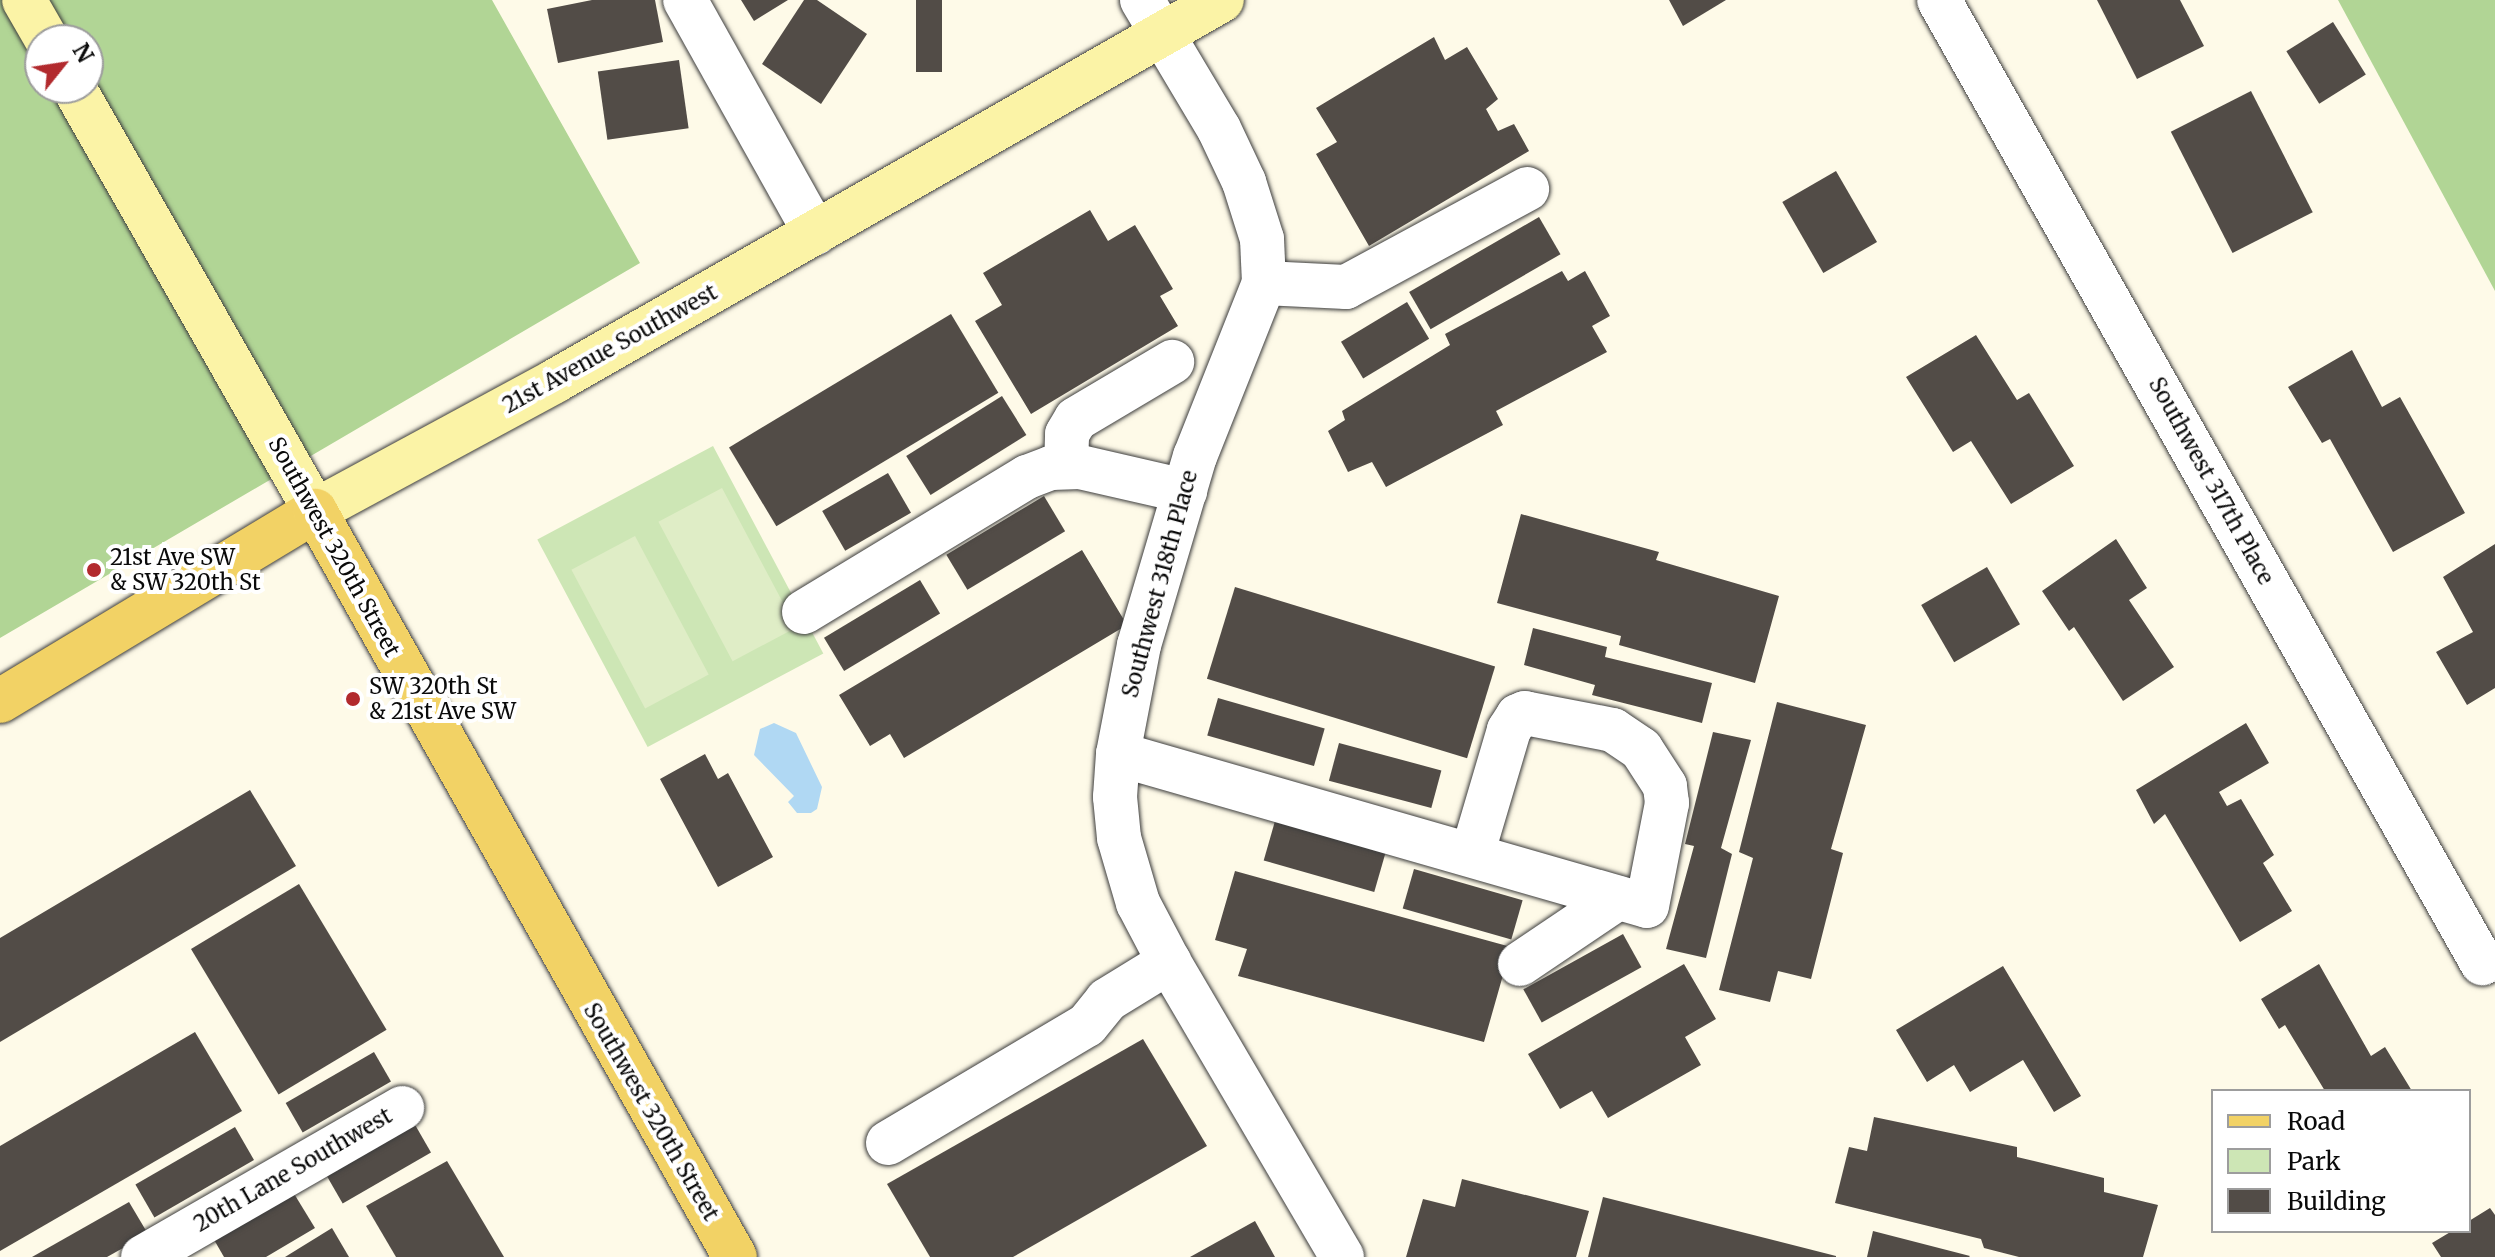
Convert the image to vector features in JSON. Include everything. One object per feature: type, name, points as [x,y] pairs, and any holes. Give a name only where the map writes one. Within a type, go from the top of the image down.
[{"type":"main road","points":[[24,0],[38,24]]},
{"type":"main road","name":"21st Avenue Southwest","points":[[0,701],[315,511],[555,381],[815,233],[1153,16],[1222,0]]},
{"type":"main road","name":"Southwest 320th Street","points":[[83,104],[735,1257]]},
{"type":"street","points":[[685,0],[815,233]]},
{"type":"street","name":"Southwest 317th Place","points":[[1939,0],[2482,963]]},
{"type":"street","name":"Southwest 318th Place","points":[[1153,16],[1219,129],[1244,182],[1262,239],[1264,283],[1185,491],[1139,645],[1118,754],[1115,797],[1119,838],[1138,903],[1169,962],[1342,1257]]},
{"type":"street","points":[[1264,283],[1346,287],[1527,189]]},
{"type":"street","points":[[1066,466],[1067,434],[1076,419],[1172,362]]},
{"type":"street","points":[[804,612],[1027,477],[1066,466],[1185,491]]},
{"type":"street","points":[[1118,754],[1647,906],[1667,803],[1665,786],[1651,760],[1629,739],[1613,730],[1535,712],[1518,716],[1509,730],[1472,855]]},
{"type":"street","points":[[1520,964],[1618,898]]},
{"type":"street","points":[[888,1143],[1087,1025],[1107,1000],[1169,962]]},
{"type":"street","name":"20th Lane Southwest","points":[[143,1257],[402,1108]]},
{"type":"green space","points":[[0,0],[492,0],[640,263],[0,638]]},
{"type":"green space","points":[[2338,0],[2495,0],[2495,291]]},
{"type":"green space","points":[[713,446],[823,653],[648,747],[537,539]]},
{"type":"green space","points":[[722,488],[796,628],[733,661],[658,522]]},
{"type":"green space","points":[[635,536],[709,675],[645,708],[571,570]]},
{"type":"water","points":[[774,723],[796,733],[822,787],[817,809],[811,813],[797,813],[788,802],[794,796],[754,755],[760,729]]},
{"type":"building","points":[[592,0],[655,0],[663,42],[558,63],[547,9]]},
{"type":"building","points":[[741,0],[788,0],[754,21]]},
{"type":"building","points":[[804,0],[817,0],[867,34],[821,104],[762,64]]},
{"type":"building","points":[[916,0],[942,0],[942,72],[916,72]]},
{"type":"building","points":[[1669,0],[1726,0],[1683,26]]},
{"type":"building","points":[[2097,0],[2180,0],[2204,46],[2137,79]]},
{"type":"building","points":[[2333,22],[2366,75],[2319,104],[2286,51]]},
{"type":"building","points":[[1434,37],[1445,60],[1467,47],[1498,99],[1486,109],[1498,131],[1514,124],[1529,151],[1369,246],[1316,154],[1337,142],[1316,108]]},
{"type":"building","points":[[679,60],[689,128],[607,140],[598,71]]},
{"type":"building","points":[[2251,91],[2313,212],[2233,253],[2171,132]]},
{"type":"building","points":[[1836,171],[1877,242],[1823,273],[1782,202]]},
{"type":"building","points":[[1090,210],[1108,241],[1135,225],[1173,289],[1160,296],[1178,326],[1031,414],[975,321],[1002,305],[983,273]]},
{"type":"building","points":[[1539,217],[1560,254],[1431,329],[1409,292]]},
{"type":"building","points":[[1562,271],[1568,281],[1585,271],[1610,316],[1592,326],[1607,352],[1496,411],[1503,425],[1386,487],[1372,462],[1348,472],[1328,431],[1345,420],[1342,411],[1450,345],[1445,334]]},
{"type":"building","points":[[1407,302],[1429,339],[1363,379],[1341,342]]},
{"type":"building","points":[[951,314],[998,393],[776,526],[729,447]]},
{"type":"building","points":[[1976,335],[2017,400],[2029,393],[2074,466],[2011,504],[1971,441],[1953,452],[1906,377]]},
{"type":"building","points":[[2352,350],[2382,407],[2400,397],[2465,513],[2393,552],[2330,439],[2322,443],[2288,387]]},
{"type":"building","points":[[1002,396],[1026,435],[931,495],[906,456]]},
{"type":"building","points":[[888,473],[911,513],[845,551],[822,511]]},
{"type":"building","points":[[1044,496],[1065,531],[967,590],[946,555]]},
{"type":"building","points":[[1521,514],[1659,552],[1656,560],[1779,596],[1755,683],[1619,645],[1621,636],[1497,603]]},
{"type":"building","points":[[2116,539],[2147,588],[2129,600],[2174,667],[2123,701],[2074,627],[2069,631],[2042,591]]},
{"type":"building","points":[[2495,544],[2495,688],[2467,705],[2436,652],[2473,632],[2443,577]]},
{"type":"building","points":[[1082,550],[1127,625],[904,758],[890,734],[870,746],[839,695]]},
{"type":"building","points":[[1987,567],[2020,624],[1954,662],[1921,605]]},
{"type":"building","points":[[920,580],[940,613],[844,671],[824,638]]},
{"type":"building","points":[[1235,587],[1495,667],[1467,758],[1207,679]]},
{"type":"building","points":[[1533,628],[1607,647],[1605,657],[1712,683],[1702,723],[1592,695],[1595,685],[1524,665]]},
{"type":"building","points":[[1218,698],[1325,729],[1314,766],[1207,735]]},
{"type":"building","points":[[1777,702],[1866,725],[1831,849],[1843,853],[1811,979],[1778,971],[1770,1002],[1719,990],[1753,858],[1739,852]]},
{"type":"building","points":[[2246,723],[2269,763],[2219,792],[2227,806],[2241,799],[2274,855],[2263,863],[2292,911],[2240,942],[2165,814],[2154,824],[2136,790]]},
{"type":"building","points":[[1713,732],[1751,740],[1721,848],[1732,854],[1706,958],[1666,949],[1694,846],[1685,844]]},
{"type":"building","points":[[1339,743],[1441,770],[1431,808],[1329,781]]},
{"type":"building","points":[[705,754],[718,779],[728,773],[773,857],[718,887],[660,779]]},
{"type":"building","points":[[250,790],[296,866],[0,1042],[0,938]]},
{"type":"building","points":[[1275,821],[1386,853],[1374,892],[1264,860]]},
{"type":"building","points":[[1414,869],[1523,900],[1511,940],[1403,908]]},
{"type":"building","points":[[1235,871],[1511,947],[1484,1042],[1238,976],[1247,949],[1215,940]]},
{"type":"building","points":[[299,884],[387,1030],[279,1095],[191,949]]},
{"type":"building","points":[[1623,934],[1641,967],[1542,1023],[1523,989]]},
{"type":"building","points":[[1684,964],[1716,1019],[1685,1037],[1701,1065],[1608,1118],[1592,1091],[1560,1109],[1528,1054]]},
{"type":"building","points":[[2319,964],[2371,1056],[2385,1047],[2411,1089],[2324,1089],[2285,1025],[2279,1029],[2261,999]]},
{"type":"building","points":[[2003,966],[2081,1096],[2054,1112],[2023,1060],[1970,1092],[1954,1065],[1927,1082],[1896,1030]]},
{"type":"building","points":[[195,1032],[242,1111],[0,1251],[0,1146]]},
{"type":"building","points":[[1143,1039],[1207,1146],[1013,1257],[930,1257],[887,1184]]},
{"type":"building","points":[[374,1052],[391,1081],[303,1132],[286,1103]]},
{"type":"building","points":[[1874,1117],[2017,1147],[2017,1157],[2104,1178],[2104,1192],[2158,1205],[2143,1257],[2019,1257],[1984,1248],[1981,1239],[1835,1203],[1849,1147],[1867,1151]]},
{"type":"building","points":[[414,1123],[431,1152],[343,1203],[326,1174]]},
{"type":"building","points":[[235,1127],[254,1160],[154,1217],[135,1184]]},
{"type":"building","points":[[447,1161],[504,1257],[396,1257],[366,1206]]},
{"type":"building","points":[[1462,1179],[1589,1211],[1576,1257],[1406,1257],[1423,1199],[1455,1207]]},
{"type":"building","points":[[293,1192],[315,1228],[266,1257],[224,1257],[213,1238]]},
{"type":"building","points":[[1603,1197],[1836,1256],[1836,1257],[1588,1257]]},
{"type":"building","points":[[129,1202],[148,1234],[107,1257],[32,1257]]},
{"type":"building","points":[[2490,1208],[2495,1215],[2495,1257],[2441,1257],[2432,1243],[2449,1233],[2471,1233],[2471,1220]]},
{"type":"building","points":[[1255,1221],[1275,1257],[1190,1257]]},
{"type":"building","points":[[332,1228],[349,1257],[285,1257]]},
{"type":"building","points":[[1873,1231],[1970,1256],[1867,1257]]},
{"type":"place","name":"21st Ave SW & SW 320th St","points":[[94,570]]},
{"type":"place","name":"SW 320th St & 21st Ave SW","points":[[353,699]]}]
